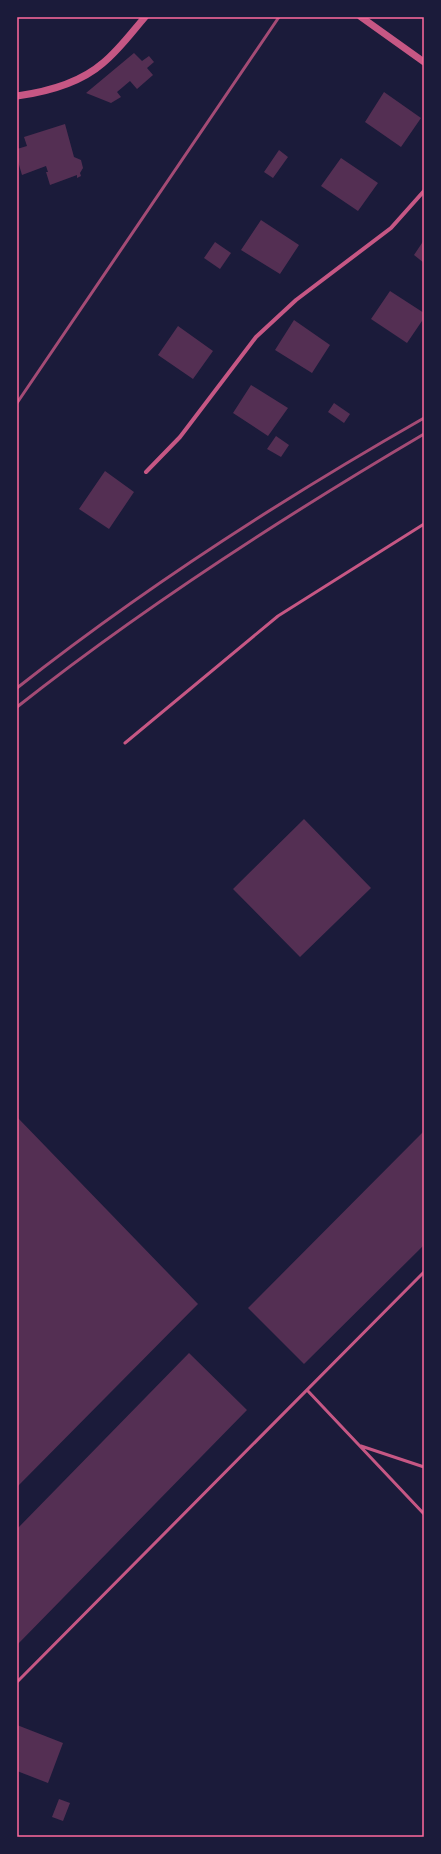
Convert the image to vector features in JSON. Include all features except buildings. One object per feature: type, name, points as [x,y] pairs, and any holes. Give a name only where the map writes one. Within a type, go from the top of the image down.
[{"type":"street","points":[[17,96],[62,85],[103,64],[145,17]]},
{"type":"street","points":[[361,17],[424,62]]},
{"type":"street","points":[[146,472],[180,437],[256,337],[296,300],[386,232],[424,191]]},
{"type":"lane","points":[[125,743],[278,616],[424,524]]},
{"type":"lane","points":[[17,1682],[424,1272]]},
{"type":"lane","points":[[307,1390],[424,1514]]},
{"type":"lane","points":[[359,1445],[424,1467]]},
{"type":"railway","points":[[17,403],[279,17]]},
{"type":"railway","points":[[17,688],[115,615],[215,546],[318,480],[424,418]]},
{"type":"railway","points":[[17,707],[115,633],[216,563],[319,497],[424,434]]}]
